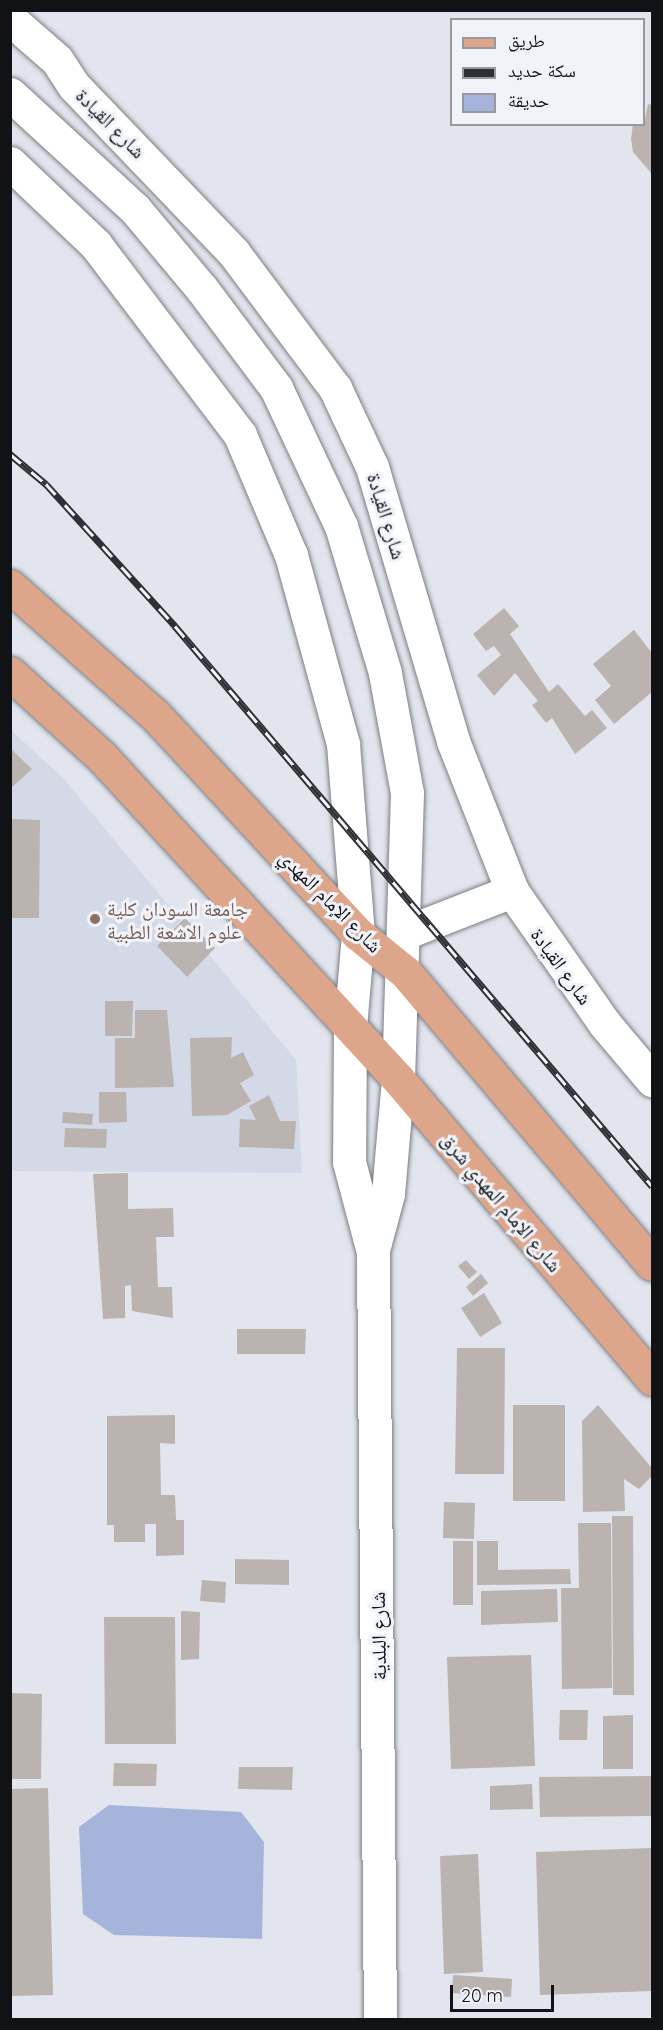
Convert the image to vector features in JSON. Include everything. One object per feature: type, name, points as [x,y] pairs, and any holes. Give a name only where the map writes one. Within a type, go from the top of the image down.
[{"type":"main road","name":"شارع الإمام المهدي","points":[[10,586],[156,716],[358,934],[405,972],[652,1264]]},
{"type":"main road","points":[[10,673],[102,757],[350,1028]]},
{"type":"main road","name":"شارع الإمام المهدي شرق","points":[[350,1028],[398,1079],[652,1379]]},
{"type":"street","name":"شارع القيادة","points":[[10,19],[57,60],[74,86],[234,253],[334,388],[372,467],[453,741],[512,891],[604,1023],[652,1080]]},
{"type":"street","points":[[10,94],[135,209],[281,398],[341,526],[385,673],[407,793],[407,932],[398,1079],[388,1194],[373,1252]]},
{"type":"street","points":[[10,163],[96,245],[240,435],[291,555],[326,668],[343,744],[358,934],[350,1028],[349,1162],[373,1252]]},
{"type":"street","points":[[407,932],[512,891]]},
{"type":"street","name":"شارع البلدية","points":[[373,1252],[380,2019]]},
{"type":"shaded area","name":"جامعة السودان كلية علوم الاشعة الطبية","points":[[10,729],[63,778],[296,1060],[302,1173],[11,1171]]},
{"type":"green space","points":[[109,1805],[241,1812],[264,1842],[262,1939],[114,1935],[83,1914],[79,1827]]},
{"type":"building","points":[[648,104],[652,105],[652,174],[633,152],[631,139],[633,126],[645,126]]},
{"type":"building","points":[[504,608],[519,626],[510,634],[549,692],[558,684],[585,716],[592,710],[607,728],[575,754],[552,718],[546,723],[532,705],[538,701],[515,673],[494,696],[477,675],[501,655],[494,646],[486,651],[473,634]]},
{"type":"building","points":[[634,630],[652,653],[652,692],[614,724],[595,700],[611,686],[593,664]]},
{"type":"building","points":[[10,748],[32,769],[10,789]]},
{"type":"building","points":[[10,819],[40,820],[39,918],[10,918]]},
{"type":"building","points":[[185,918],[215,948],[187,977],[157,946]]},
{"type":"building","points":[[105,1001],[133,1001],[132,1036],[105,1036]]},
{"type":"building","points":[[135,1010],[167,1010],[174,1087],[115,1088],[115,1038],[135,1038]]},
{"type":"building","points":[[232,1037],[231,1058],[243,1052],[254,1075],[240,1083],[251,1101],[227,1115],[192,1116],[190,1038]]},
{"type":"building","points":[[99,1092],[126,1092],[127,1122],[99,1123]]},
{"type":"building","points":[[269,1095],[280,1121],[296,1121],[294,1149],[239,1147],[240,1119],[256,1120],[249,1106]]},
{"type":"building","points":[[63,1112],[93,1114],[92,1125],[62,1123]]},
{"type":"building","points":[[65,1128],[107,1129],[106,1148],[64,1147]]},
{"type":"building","points":[[128,1173],[128,1209],[173,1208],[174,1237],[156,1237],[158,1287],[172,1287],[173,1318],[132,1311],[131,1285],[125,1286],[125,1318],[103,1319],[93,1174]]},
{"type":"building","points":[[466,1260],[477,1272],[469,1279],[458,1266]]},
{"type":"building","points":[[481,1274],[488,1283],[473,1296],[466,1287]]},
{"type":"building","points":[[484,1293],[502,1323],[480,1337],[461,1308]]},
{"type":"building","points":[[237,1329],[306,1329],[305,1354],[237,1354]]},
{"type":"building","points":[[457,1348],[505,1348],[504,1474],[455,1474]]},
{"type":"building","points":[[513,1405],[565,1405],[565,1501],[513,1501]]},
{"type":"building","points":[[598,1405],[652,1468],[652,1476],[639,1489],[624,1479],[625,1511],[583,1512],[582,1421]]},
{"type":"building","points":[[175,1415],[175,1444],[160,1443],[161,1495],[175,1495],[176,1520],[184,1520],[184,1555],[156,1556],[156,1524],[145,1524],[145,1542],[114,1542],[114,1525],[107,1525],[107,1416]]},
{"type":"building","points":[[444,1502],[475,1503],[474,1539],[443,1538]]},
{"type":"building","points":[[612,1516],[633,1516],[634,1695],[613,1695]]},
{"type":"building","points":[[578,1523],[611,1523],[612,1688],[562,1689],[561,1588],[579,1588]]},
{"type":"building","points":[[453,1541],[473,1541],[473,1605],[453,1605]]},
{"type":"building","points":[[477,1541],[498,1541],[498,1570],[570,1569],[571,1584],[477,1585]]},
{"type":"building","points":[[235,1559],[289,1560],[289,1585],[235,1584]]},
{"type":"building","points":[[202,1580],[226,1582],[225,1603],[200,1601]]},
{"type":"building","points":[[557,1589],[558,1622],[481,1625],[481,1591]]},
{"type":"building","points":[[181,1611],[200,1612],[199,1659],[181,1660]]},
{"type":"building","points":[[104,1617],[175,1617],[176,1744],[105,1744]]},
{"type":"building","points":[[531,1655],[535,1766],[451,1769],[447,1657]]},
{"type":"building","points":[[10,1693],[42,1694],[41,1779],[10,1779]]},
{"type":"building","points":[[560,1710],[588,1710],[587,1740],[559,1740]]},
{"type":"building","points":[[633,1715],[633,1769],[603,1769],[603,1716]]},
{"type":"building","points":[[114,1763],[157,1764],[156,1786],[113,1786]]},
{"type":"building","points":[[239,1767],[293,1767],[292,1790],[238,1789]]},
{"type":"building","points":[[652,1776],[652,1816],[540,1817],[539,1777]]},
{"type":"building","points":[[532,1784],[533,1809],[490,1810],[490,1786]]},
{"type":"building","points":[[48,1788],[53,1995],[10,1996],[10,1789]]},
{"type":"building","points":[[652,1848],[652,1991],[540,1995],[536,1852]]},
{"type":"building","points":[[478,1854],[483,1972],[444,1974],[440,1856]]},
{"type":"building","points":[[453,1975],[512,1979],[511,1997],[452,1993]]},
{"type":"railway","points":[[10,454],[46,484],[175,626],[652,1186]]},
{"type":"place","name":"جامعة السودان كلية علوم الاشعة الطبية","points":[[95,919]]}]
